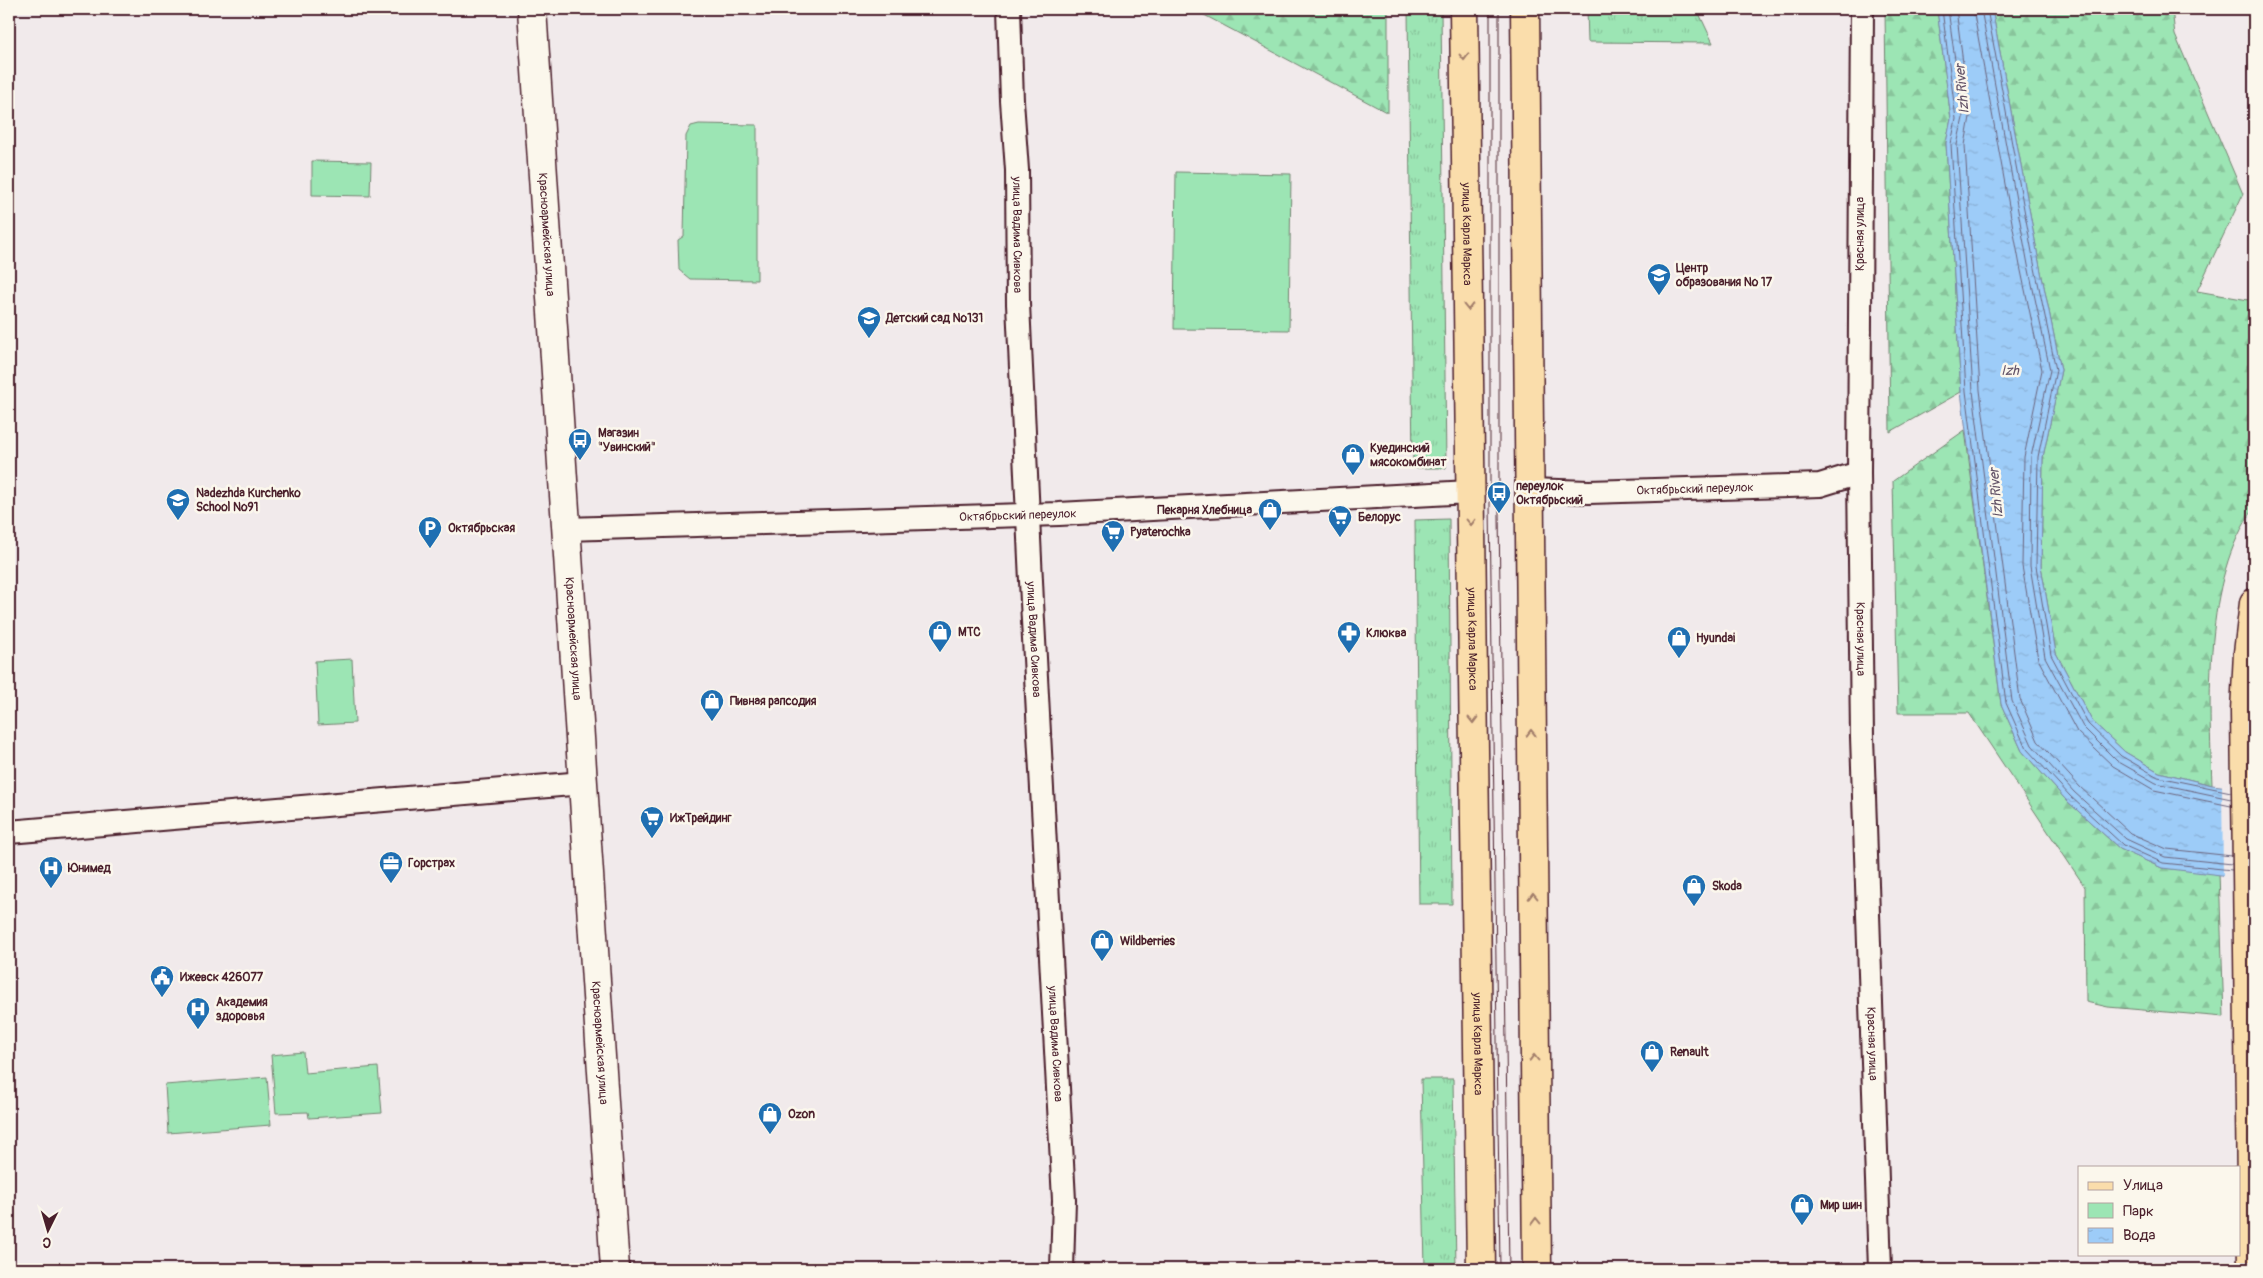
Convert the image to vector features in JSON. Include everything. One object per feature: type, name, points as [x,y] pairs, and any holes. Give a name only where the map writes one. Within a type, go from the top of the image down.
[{"type":"main road","name":"улица Карла Маркса","points":[[1464,9],[1481,1269]]},
{"type":"main road","points":[[1524,9],[1537,1269]]},
{"type":"main road","points":[[2252,1269],[2245,711],[2248,653],[2254,602]]},
{"type":"street","name":"Красноармейская улица","points":[[532,9],[615,1269]]},
{"type":"street","name":"улица Вадима Сивкова","points":[[1009,9],[1012,101],[1017,170],[1018,304],[1064,1200],[1062,1269]]},
{"type":"street","name":"Красная улица","points":[[1862,9],[1859,474],[1862,736],[1880,1269]]},
{"type":"street","name":"Октябрьский переулок","points":[[1529,490],[1589,492],[1820,485],[1859,474]]},
{"type":"street","name":"Октябрьский переулок","points":[[566,529],[1028,513],[1059,514],[1470,492]]},
{"type":"street","points":[[9,832],[583,783]]},
{"type":"green space","points":[[1193,9],[1388,9],[1388,113]]},
{"type":"green space","points":[[1408,9],[1441,9],[1446,468],[1413,468]]},
{"type":"green space","points":[[1587,9],[1697,9],[1713,43],[1588,42]]},
{"type":"green space","points":[[1885,9],[1937,9],[1951,119],[1946,143],[1961,392],[1890,432]]},
{"type":"green space","points":[[1992,9],[2172,9],[2175,35],[2243,194],[2197,291],[2254,301],[2254,509],[2237,537],[2226,569],[2218,604],[2213,641],[2211,679],[2212,785],[2159,772],[2125,752],[2092,721],[2056,653],[2041,566],[2043,457],[2061,370]]},
{"type":"green space","points":[[699,124],[757,125],[757,280],[690,279],[679,270],[678,240],[684,236],[686,136],[691,126]]},
{"type":"green space","points":[[312,161],[371,162],[370,196],[312,195]]},
{"type":"green space","points":[[1176,172],[1291,174],[1289,330],[1174,329]]},
{"type":"green space","points":[[1965,430],[2001,704],[2022,751],[2066,800],[2120,849],[2162,868],[2219,873],[2224,1017],[2108,1007],[2086,1002],[2085,887],[1969,713],[1898,713],[1893,481]]},
{"type":"green space","points":[[1449,519],[1452,904],[1419,904],[1415,520]]},
{"type":"green space","points":[[352,659],[355,723],[318,725],[315,661]]},
{"type":"green space","points":[[303,1052],[305,1073],[378,1067],[382,1113],[309,1118],[308,1112],[276,1113],[271,1055]]},
{"type":"green space","points":[[267,1077],[271,1125],[168,1133],[165,1085]]},
{"type":"green space","points":[[1421,1079],[1453,1079],[1456,1269],[1425,1269]]},
{"type":"water","name":"Izh","points":[[1937,9],[1992,9],[2061,370],[2043,457],[2041,566],[2056,653],[2092,721],[2125,752],[2159,772],[2212,785],[2254,790],[2254,879],[2162,868],[2120,849],[2066,800],[2022,751],[2001,704],[1961,392],[1946,143],[1951,119]]},
{"type":"pier","points":[[2222,784],[2254,788],[2254,881],[2223,877]]},
{"type":"tram line","points":[[1490,9],[1490,505],[1500,1269]]},
{"type":"tram line","points":[[1499,9],[1499,514],[1509,1269]]},
{"type":"place","name":"Центр образования № 17","points":[[1659,296]]},
{"type":"place","name":"Детский сад №131","points":[[869,339]]},
{"type":"place","name":"Магазин \"Увинский\"","points":[[580,461]]},
{"type":"place","name":"Куединский мясокомбинат","points":[[1353,476]]},
{"type":"place","name":"переулок Октябрьский","points":[[1499,514]]},
{"type":"place","name":"Nadezhda Kurchenko School №91","points":[[178,521]]},
{"type":"place","name":"Пекарня Хлебница","points":[[1270,531]]},
{"type":"place","name":"Белорус","points":[[1340,538]]},
{"type":"place","name":"Октябрьская","points":[[430,549]]},
{"type":"place","name":"Pyaterochka","points":[[1113,553]]},
{"type":"place","name":"МТС","points":[[940,653]]},
{"type":"place","name":"Клюква","points":[[1349,654]]},
{"type":"place","name":"Hyundai","points":[[1679,659]]},
{"type":"place","name":"Пивная рапсодия","points":[[712,722]]},
{"type":"place","name":"ИжТрейдинг","points":[[652,839]]},
{"type":"place","name":"Горстрах","points":[[391,884]]},
{"type":"place","name":"Юнимед","points":[[51,889]]},
{"type":"place","name":"Skoda","points":[[1694,907]]},
{"type":"place","name":"Wildberries","points":[[1102,962]]},
{"type":"place","name":"Ижевск 426077","points":[[162,998]]},
{"type":"place","name":"Академия здоровья","points":[[198,1030]]},
{"type":"place","name":"Renault","points":[[1652,1073]]},
{"type":"place","name":"Ozon","points":[[770,1135]]},
{"type":"place","name":"Мир шин","points":[[1802,1226]]},
{"type":"water label","name":"Izh River","points":[[1962,89]]},
{"type":"water label","name":"Izh River","points":[[1996,493]]}]
